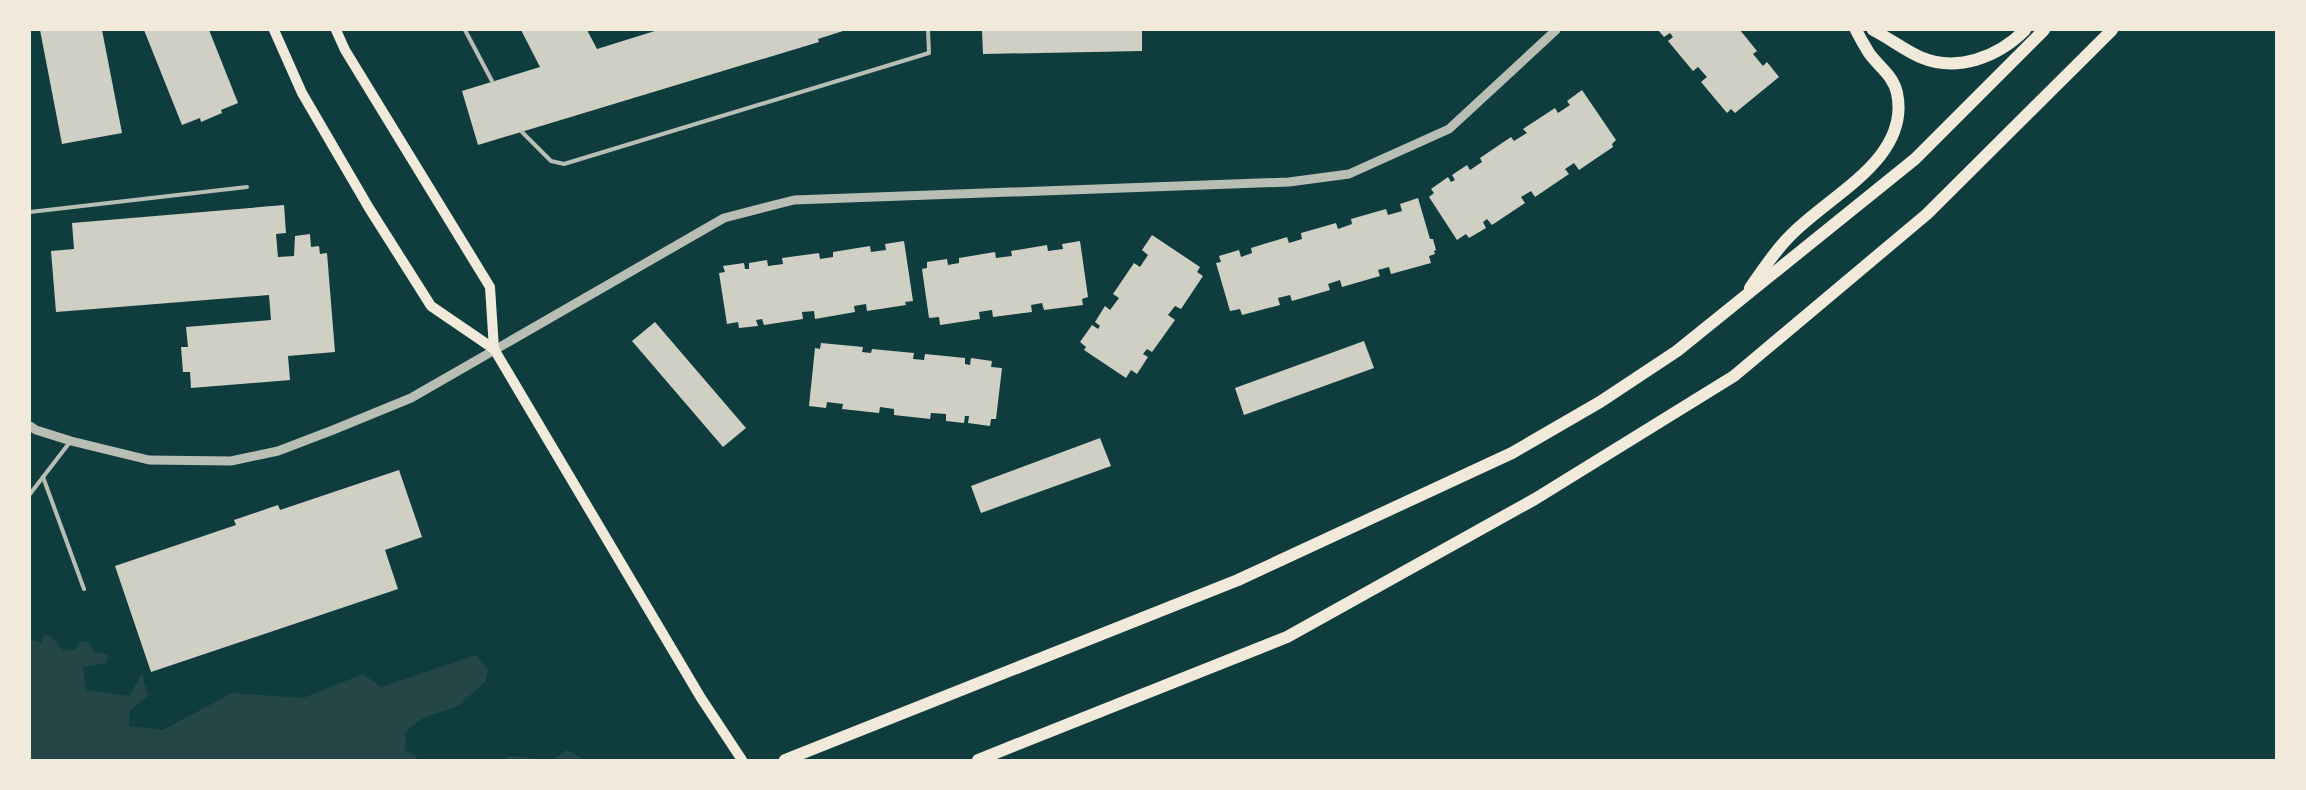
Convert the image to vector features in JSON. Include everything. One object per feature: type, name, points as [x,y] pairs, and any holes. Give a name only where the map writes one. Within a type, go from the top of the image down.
[{"type":"main road","points":[[274,30],[302,93],[431,306],[494,349],[696,689],[742,760]]},
{"type":"main road","points":[[336,30],[345,50],[490,286],[494,349]]},
{"type":"main road","points":[[1737,304],[1789,237],[1869,168],[1893,136],[1899,107],[1896,91],[1891,78],[1870,54],[1856,30]]},
{"type":"main road","points":[[1874,30],[1919,56],[1938,63],[1954,63],[1984,58],[2016,40],[2025,30]]},
{"type":"main road","points":[[785,760],[1238,580],[1512,453],[1600,402],[1662,361],[1737,304],[1915,159],[2044,30]]},
{"type":"main road","points":[[978,760],[1287,637],[1535,499],[1734,376],[1927,214],[2112,30]]},
{"type":"street","points":[[30,426],[36,430],[71,440],[149,460],[231,461],[278,451],[410,398],[724,218],[794,200],[1289,182],[1349,174],[1449,129],[1556,30]]},
{"type":"lane","points":[[465,30],[492,82]]},
{"type":"lane","points":[[522,132],[551,161],[564,164],[929,53],[928,30]]},
{"type":"lane","points":[[30,212],[246,187]]},
{"type":"lane","points":[[30,494],[71,440]]},
{"type":"lane","points":[[43,477],[84,589]]},
{"type":"shaded area","points":[[44,634],[52,637],[63,651],[76,649],[79,642],[89,642],[94,652],[108,655],[107,663],[83,667],[86,690],[129,696],[142,673],[148,696],[130,711],[129,726],[163,730],[232,693],[303,698],[363,674],[381,687],[476,655],[488,669],[485,682],[458,706],[423,718],[406,731],[405,750],[417,756],[415,760],[30,760],[30,639],[41,643]]},
{"type":"shaded area","points":[[567,750],[585,760],[552,760]]},
{"type":"shaded area","points":[[510,756],[551,760],[502,760]]},
{"type":"building","points":[[40,30],[102,30],[122,133],[62,144]]},
{"type":"building","points":[[144,30],[209,30],[238,103],[221,110],[222,113],[201,122],[200,118],[182,125]]},
{"type":"building","points":[[521,30],[587,30],[597,49],[658,30],[846,30],[818,39],[819,42],[478,145],[462,91],[540,67]]},
{"type":"building","points":[[982,30],[1142,30],[1142,51],[983,54]]},
{"type":"building","points":[[1658,30],[1740,30],[1757,51],[1753,54],[1763,66],[1767,62],[1779,77],[1735,113],[1731,109],[1727,113],[1701,82],[1707,77],[1698,67],[1693,71],[1668,41],[1673,37],[1670,33],[1664,37]]},
{"type":"building","points":[[1582,90],[1616,140],[1612,144],[1613,147],[1579,170],[1574,163],[1565,169],[1569,174],[1535,197],[1531,191],[1521,197],[1525,203],[1492,225],[1487,219],[1483,222],[1486,228],[1469,238],[1466,234],[1457,240],[1429,197],[1434,193],[1431,189],[1448,177],[1451,182],[1455,180],[1452,175],[1467,165],[1470,170],[1482,162],[1480,158],[1511,137],[1514,141],[1527,133],[1523,129],[1555,108],[1558,113],[1570,105],[1567,101]]},
{"type":"building","points":[[1418,198],[1430,239],[1433,239],[1436,250],[1434,251],[1435,254],[1429,256],[1431,263],[1391,274],[1389,267],[1378,270],[1380,276],[1342,287],[1340,280],[1328,284],[1330,290],[1292,301],[1290,295],[1278,298],[1280,305],[1242,315],[1240,309],[1230,311],[1216,263],[1221,262],[1219,256],[1239,250],[1241,257],[1252,253],[1251,248],[1287,237],[1289,243],[1302,239],[1301,233],[1336,223],[1338,229],[1352,224],[1351,219],[1386,209],[1388,215],[1402,211],[1400,204]]},
{"type":"building","points":[[284,205],[286,233],[276,234],[278,257],[294,256],[295,236],[310,234],[311,247],[319,246],[320,254],[327,253],[335,352],[288,356],[290,380],[191,388],[190,372],[183,372],[181,347],[188,347],[186,327],[271,320],[269,295],[56,312],[51,251],[74,249],[72,223]]},
{"type":"building","points":[[1152,235],[1200,267],[1197,272],[1203,276],[1181,309],[1175,306],[1168,315],[1175,320],[1152,352],[1147,349],[1143,354],[1148,357],[1137,374],[1131,370],[1126,378],[1084,350],[1086,347],[1080,342],[1092,325],[1098,329],[1100,326],[1095,322],[1105,306],[1110,310],[1119,298],[1113,294],[1134,263],[1140,267],[1148,255],[1142,250]]},
{"type":"building","points":[[904,241],[913,301],[905,302],[906,305],[867,311],[866,304],[854,306],[855,312],[815,319],[814,311],[802,312],[803,319],[764,325],[762,319],[756,320],[758,326],[739,328],[738,322],[727,324],[719,273],[725,272],[723,266],[744,263],[745,269],[749,269],[749,263],[767,260],[768,266],[783,264],[782,258],[819,253],[820,259],[833,257],[833,252],[870,246],[871,252],[886,250],[885,244]]},
{"type":"building","points":[[1080,241],[1088,297],[1082,299],[1083,305],[1044,310],[1042,303],[1031,305],[1032,312],[993,317],[992,310],[979,312],[980,319],[940,325],[939,317],[929,318],[922,269],[927,268],[927,262],[947,259],[948,265],[959,263],[959,258],[995,252],[996,258],[1012,256],[1011,251],[1047,245],[1048,251],[1063,249],[1062,244]]},
{"type":"building","points":[[655,322],[746,428],[723,447],[632,341]]},
{"type":"building","points":[[1364,341],[1374,368],[1244,415],[1235,388]]},
{"type":"building","points":[[821,343],[863,347],[862,352],[871,353],[872,349],[914,353],[913,359],[924,360],[925,354],[965,358],[965,364],[970,365],[971,358],[992,361],[991,367],[1002,368],[996,419],[991,419],[990,426],[968,423],[969,416],[965,416],[964,423],[946,421],[946,414],[931,413],[930,419],[894,415],[894,409],[880,407],[879,413],[842,409],[843,404],[827,402],[826,408],[809,406],[815,348],[820,349]]},
{"type":"building","points":[[1100,438],[1111,466],[981,513],[971,486]]},
{"type":"building","points":[[399,470],[422,537],[385,550],[398,589],[151,672],[115,566],[236,525],[234,520],[278,505],[280,510]]}]
